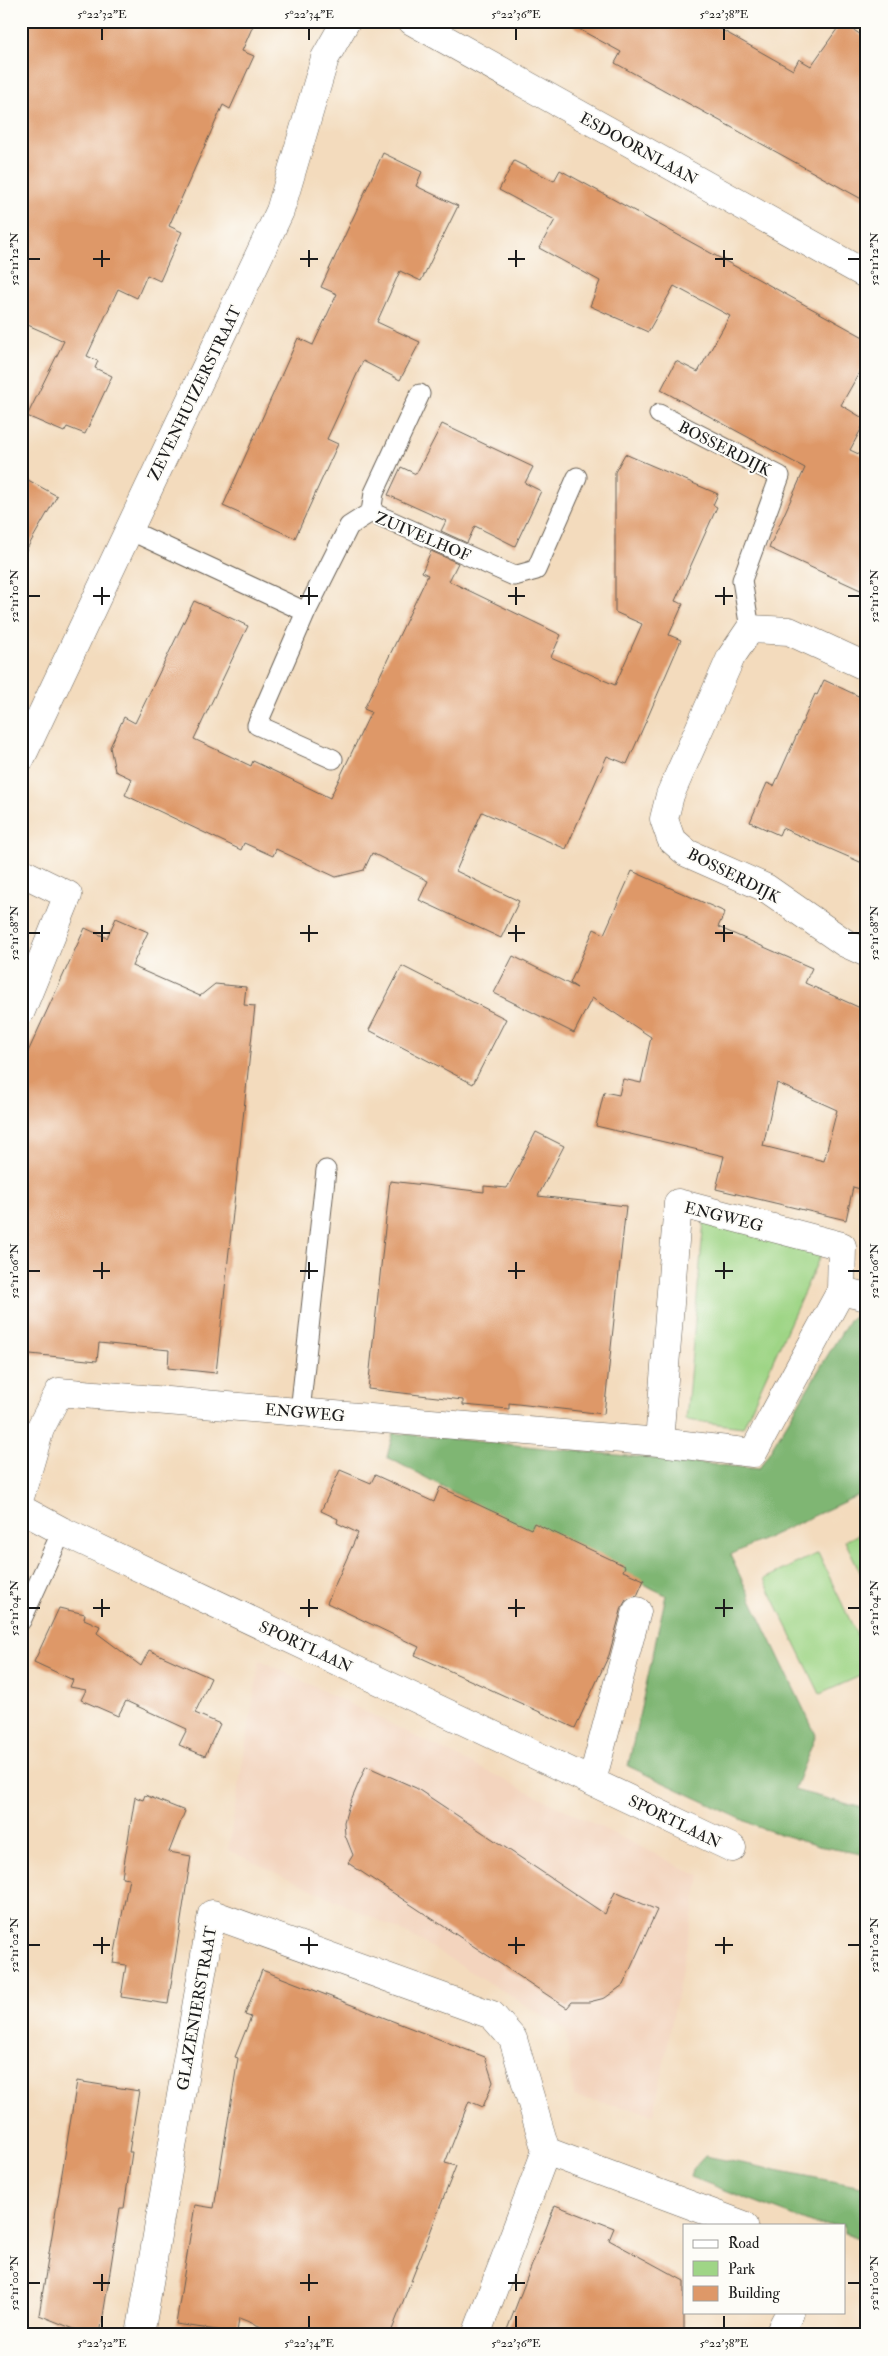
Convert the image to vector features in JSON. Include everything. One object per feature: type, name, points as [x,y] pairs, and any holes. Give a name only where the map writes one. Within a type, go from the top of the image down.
[{"type":"street","name":"ZEVENHUIZERSTRAAT","points":[[21,758],[280,211],[325,58],[346,21]]},
{"type":"street","name":"ESDOORNLAAN","points":[[412,21],[867,275]]},
{"type":"street","points":[[750,629],[789,631],[867,667]]},
{"type":"street","name":"BOSSERDIJK","points":[[750,629],[731,657],[670,795],[664,820],[671,839],[688,853],[766,888],[845,943],[867,953]]},
{"type":"street","points":[[21,872],[68,895],[21,1011]]},
{"type":"street","name":"ENGWEG","points":[[21,1494],[40,1428],[58,1392],[660,1442],[753,1453],[854,1294],[842,1246],[678,1203],[660,1442]]},
{"type":"street","name":"SPORTLAAN","points":[[21,1510],[732,1848]]},
{"type":"street","points":[[592,1781],[637,1611]]},
{"type":"street","name":"GLAZENIERSTRAAT","points":[[140,2335],[212,1914],[492,2014],[513,2039],[546,2151]]},
{"type":"street","points":[[476,2335],[546,2151],[741,2224]]},
{"type":"street","points":[[778,2335],[789,2314]]},
{"type":"lane","points":[[371,512],[374,493],[420,394]]},
{"type":"lane","name":"BOSSERDIJK","points":[[660,414],[780,476],[742,580],[750,629]]},
{"type":"lane","name":"ZUIVELHOF","points":[[333,759],[257,725],[306,612],[349,526],[371,512],[514,576],[536,570],[577,477]]},
{"type":"lane","points":[[129,530],[306,612]]},
{"type":"lane","points":[[300,1412],[326,1170]]},
{"type":"lane","points":[[21,1621],[62,1531]]},
{"type":"shaded area","points":[[260,1660],[700,1876],[654,2114],[574,2096],[566,2030],[414,1937],[228,1850]]},
{"type":"green space","points":[[704,1220],[822,1252],[743,1427],[686,1420]]},
{"type":"green space","points":[[863,1309],[867,1309],[867,1491],[730,1555],[816,1735],[794,1790],[867,1809],[867,1855],[818,1846],[758,1827],[628,1766],[666,1595],[487,1510],[387,1457],[393,1433],[759,1469],[849,1320]]},
{"type":"green space","points":[[867,1530],[867,1586],[845,1541]]},
{"type":"green space","points":[[818,1553],[867,1656],[867,1673],[820,1694],[764,1579]]},
{"type":"green space","points":[[705,2156],[867,2188],[867,2240],[846,2235],[846,2224],[813,2224],[691,2177],[693,2169]]},
{"type":"building","points":[[21,21],[255,21],[242,51],[254,56],[230,109],[223,105],[169,226],[182,232],[160,281],[147,275],[137,298],[118,289],[87,356],[98,361],[95,368],[112,376],[85,434],[67,427],[64,432],[27,416],[64,341],[21,322]]},
{"type":"building","points":[[564,21],[706,21],[793,70],[799,59],[811,66],[842,22],[867,39],[867,202],[615,63],[621,52]]},
{"type":"building","points":[[383,153],[422,172],[416,186],[458,206],[421,281],[400,271],[377,322],[420,342],[400,380],[363,361],[327,439],[338,444],[295,538],[223,506],[298,338],[313,345],[337,294],[321,287]]},
{"type":"building","points":[[514,161],[554,181],[560,170],[867,339],[867,359],[841,405],[866,420],[850,450],[867,458],[867,593],[769,548],[805,468],[661,390],[676,361],[698,372],[730,316],[674,286],[648,332],[590,306],[600,281],[539,248],[555,220],[499,190]]},
{"type":"building","points":[[442,424],[533,467],[525,483],[541,491],[515,546],[475,526],[467,543],[441,531],[446,521],[388,495],[401,467],[416,474]]},
{"type":"building","points":[[625,454],[718,494],[713,505],[717,507],[675,601],[683,604],[669,635],[681,640],[647,719],[627,764],[607,756],[566,849],[482,812],[456,871],[519,901],[501,938],[419,900],[428,881],[372,853],[364,870],[336,877],[276,849],[273,856],[244,843],[241,850],[125,795],[132,779],[115,771],[110,747],[124,717],[135,723],[194,601],[248,626],[194,739],[251,766],[253,761],[330,798],[371,712],[364,709],[428,575],[422,572],[431,551],[458,563],[449,581],[561,635],[551,657],[615,685],[642,624],[615,612],[615,472]]},
{"type":"building","points":[[21,476],[57,496],[21,559]]},
{"type":"building","points":[[824,680],[867,700],[867,865],[782,828],[779,835],[750,822],[767,783],[774,786],[815,694],[817,695]]},
{"type":"building","points":[[632,871],[725,912],[718,927],[812,968],[805,983],[867,1011],[867,1191],[853,1187],[846,1220],[716,1189],[724,1156],[596,1126],[604,1092],[619,1095],[623,1079],[641,1083],[651,1037],[592,998],[574,1033],[494,993],[513,956],[577,988],[570,983],[594,929],[604,934]],"holes":[[[777,1083],[837,1110],[824,1161],[763,1146]]]},
{"type":"building","points":[[116,918],[148,932],[132,966],[200,996],[215,984],[246,987],[244,1005],[255,1006],[216,1373],[168,1368],[169,1350],[99,1343],[97,1361],[21,1353],[21,1067],[85,928],[107,938]]},
{"type":"building","points":[[402,966],[506,1019],[473,1084],[369,1030]]},
{"type":"building","points":[[536,1132],[564,1146],[538,1196],[626,1206],[604,1414],[509,1403],[509,1409],[463,1405],[463,1400],[368,1389],[390,1181],[484,1192],[484,1186],[507,1188]]},
{"type":"building","points":[[340,1470],[371,1483],[375,1475],[434,1502],[440,1487],[531,1529],[534,1523],[625,1566],[623,1571],[644,1580],[637,1596],[626,1600],[622,1607],[609,1655],[575,1728],[415,1655],[419,1647],[327,1603],[358,1533],[337,1523],[338,1519],[321,1511]]},
{"type":"building","points":[[59,1608],[85,1614],[84,1619],[100,1626],[97,1633],[141,1666],[149,1650],[211,1678],[195,1713],[220,1724],[205,1756],[179,1745],[187,1729],[126,1701],[118,1716],[81,1700],[86,1690],[70,1687],[73,1680],[34,1662]]},
{"type":"building","points":[[366,1766],[416,1788],[605,1914],[615,1892],[657,1910],[623,1985],[605,1998],[589,2002],[572,2002],[567,2008],[348,1863],[353,1855],[345,1835],[344,1822]]},
{"type":"building","points":[[145,1795],[185,1811],[169,1852],[191,1856],[168,2004],[121,1997],[126,1965],[113,1963],[129,1878],[122,1877],[135,1797],[143,1800]]},
{"type":"building","points":[[262,1970],[485,2057],[493,2082],[483,2107],[469,2101],[445,2163],[456,2166],[390,2335],[282,2335],[239,2318],[237,2333],[176,2324],[195,2205],[214,2208],[238,2058],[235,2057],[251,2017],[245,2015]]},
{"type":"building","points":[[77,2081],[139,2091],[129,2152],[132,2152],[124,2208],[120,2208],[100,2335],[89,2335],[39,2315]]},
{"type":"building","points":[[555,2205],[614,2228],[609,2240],[683,2280],[684,2335],[505,2335]]}]
